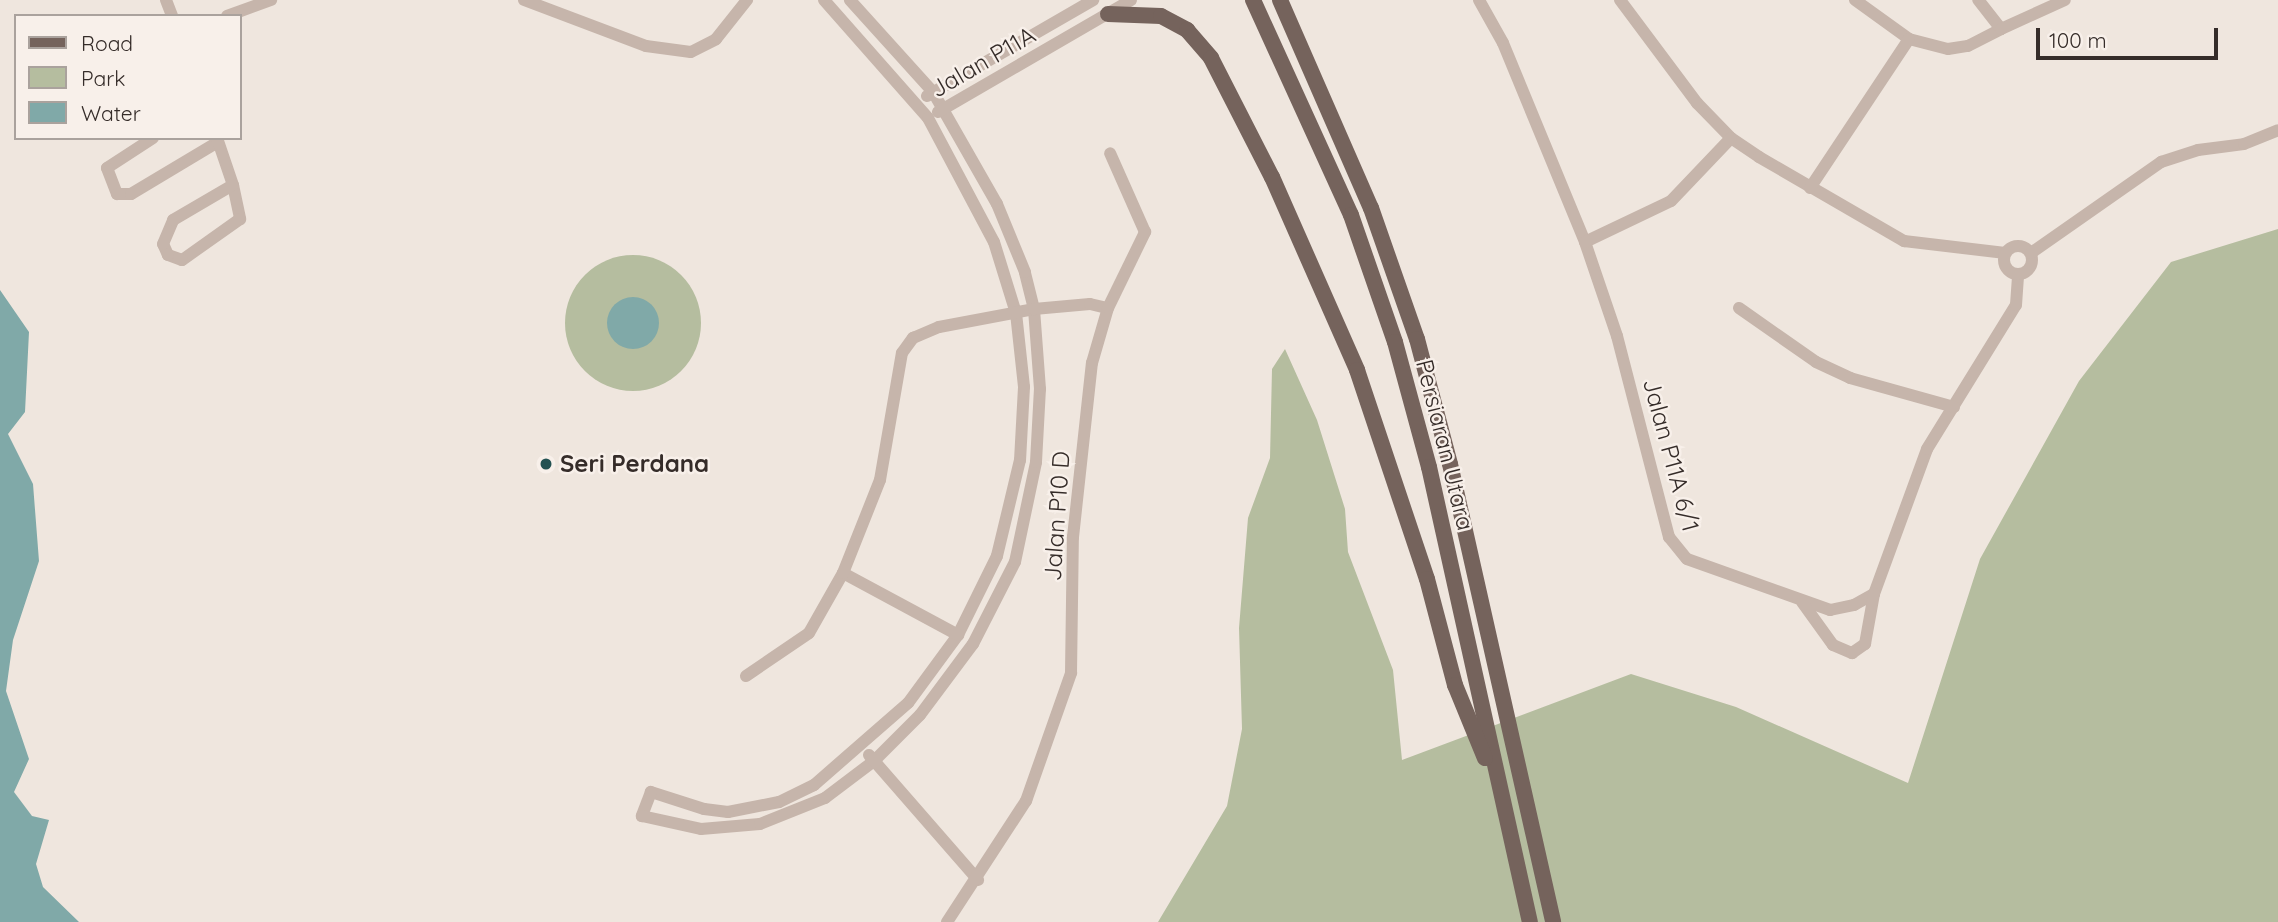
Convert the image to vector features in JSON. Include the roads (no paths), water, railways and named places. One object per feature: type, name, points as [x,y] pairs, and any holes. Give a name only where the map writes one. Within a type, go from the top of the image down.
[{"type":"main road","name":"Persiaran Utara","points":[[1253,0],[1350,215],[1395,342],[1429,467],[1530,922]]},
{"type":"main road","name":"Persiaran Utara","points":[[1280,0],[1371,208],[1417,339],[1450,464],[1553,922]]},
{"type":"main road","points":[[1108,13],[1161,16],[1187,30],[1211,58],[1272,177],[1357,370],[1427,579],[1455,685],[1501,796]]},
{"type":"street","points":[[233,14],[271,0]]},
{"type":"street","points":[[524,0],[646,46],[691,52],[716,39],[747,0]]},
{"type":"street","points":[[824,0],[928,118],[994,242],[1016,313],[1024,387],[1020,460],[997,556],[958,635],[908,703],[862,747],[814,785],[779,802],[728,811],[704,809],[651,792],[642,816],[701,829],[760,824],[825,798],[874,761],[920,715],[973,645],[1015,562],[1036,462],[1040,389],[1034,309],[1025,272],[997,204],[944,109],[933,92],[850,0]]},
{"type":"street","name":"Jalan P11A","points":[[916,102],[1093,0]]},
{"type":"street","name":"Jalan P11A","points":[[928,118],[1131,0]]},
{"type":"street","name":"Jalan P11A 6/1","points":[[1479,0],[1503,43],[1585,242],[1617,336],[1676,550],[1687,559],[1802,602],[1842,610],[1874,594]]},
{"type":"street","points":[[1620,0],[1697,103],[1731,138],[1810,188],[1904,241],[2005,253],[2013,246],[2023,246],[2031,253],[2033,263],[2018,275],[2016,305],[1927,449],[1874,594],[1865,644],[1852,653],[1833,645],[1802,602]]},
{"type":"street","points":[[1855,0],[1909,39],[1948,49],[1968,46],[2065,0]]},
{"type":"street","points":[[1978,0],[2001,29]]},
{"type":"street","points":[[1810,188],[1909,39]]},
{"type":"street","points":[[2031,253],[2161,162],[2198,150],[2244,144],[2278,130]]},
{"type":"street","points":[[1585,242],[1671,201],[1731,138]]},
{"type":"street","points":[[150,140],[107,168],[117,194],[131,194],[218,140],[233,185],[241,212],[237,225],[182,260],[168,255],[163,244],[173,220],[233,185]]},
{"type":"street","name":"Jalan P10 D","points":[[947,922],[978,880],[1026,801],[1071,673],[1073,537],[1092,363],[1108,307],[1145,232],[1110,153]]},
{"type":"street","points":[[2005,253],[2008,272],[2018,275]]},
{"type":"street","points":[[746,676],[809,633],[843,573],[880,480],[902,353],[913,338],[939,327],[1034,309],[1090,304],[1108,307]]},
{"type":"street","points":[[1739,308],[1816,362],[1850,378],[1954,407]]},
{"type":"street","points":[[843,573],[958,635]]},
{"type":"street","points":[[862,747],[978,880]]},
{"type":"water","points":[[0,290],[29,332],[25,412],[8,434],[33,484],[39,561],[13,640],[6,691],[29,759],[14,792],[32,816],[49,820],[36,864],[43,887],[79,922],[0,922]]},
{"type":"water","points":[[633,297],[643,299],[651,305],[657,313],[657,333],[651,341],[643,347],[633,349],[623,347],[615,341],[609,333],[607,323],[609,313],[615,305],[623,299]]},
{"type":"place","name":"Seri Perdana","points":[[546,464]]}]
